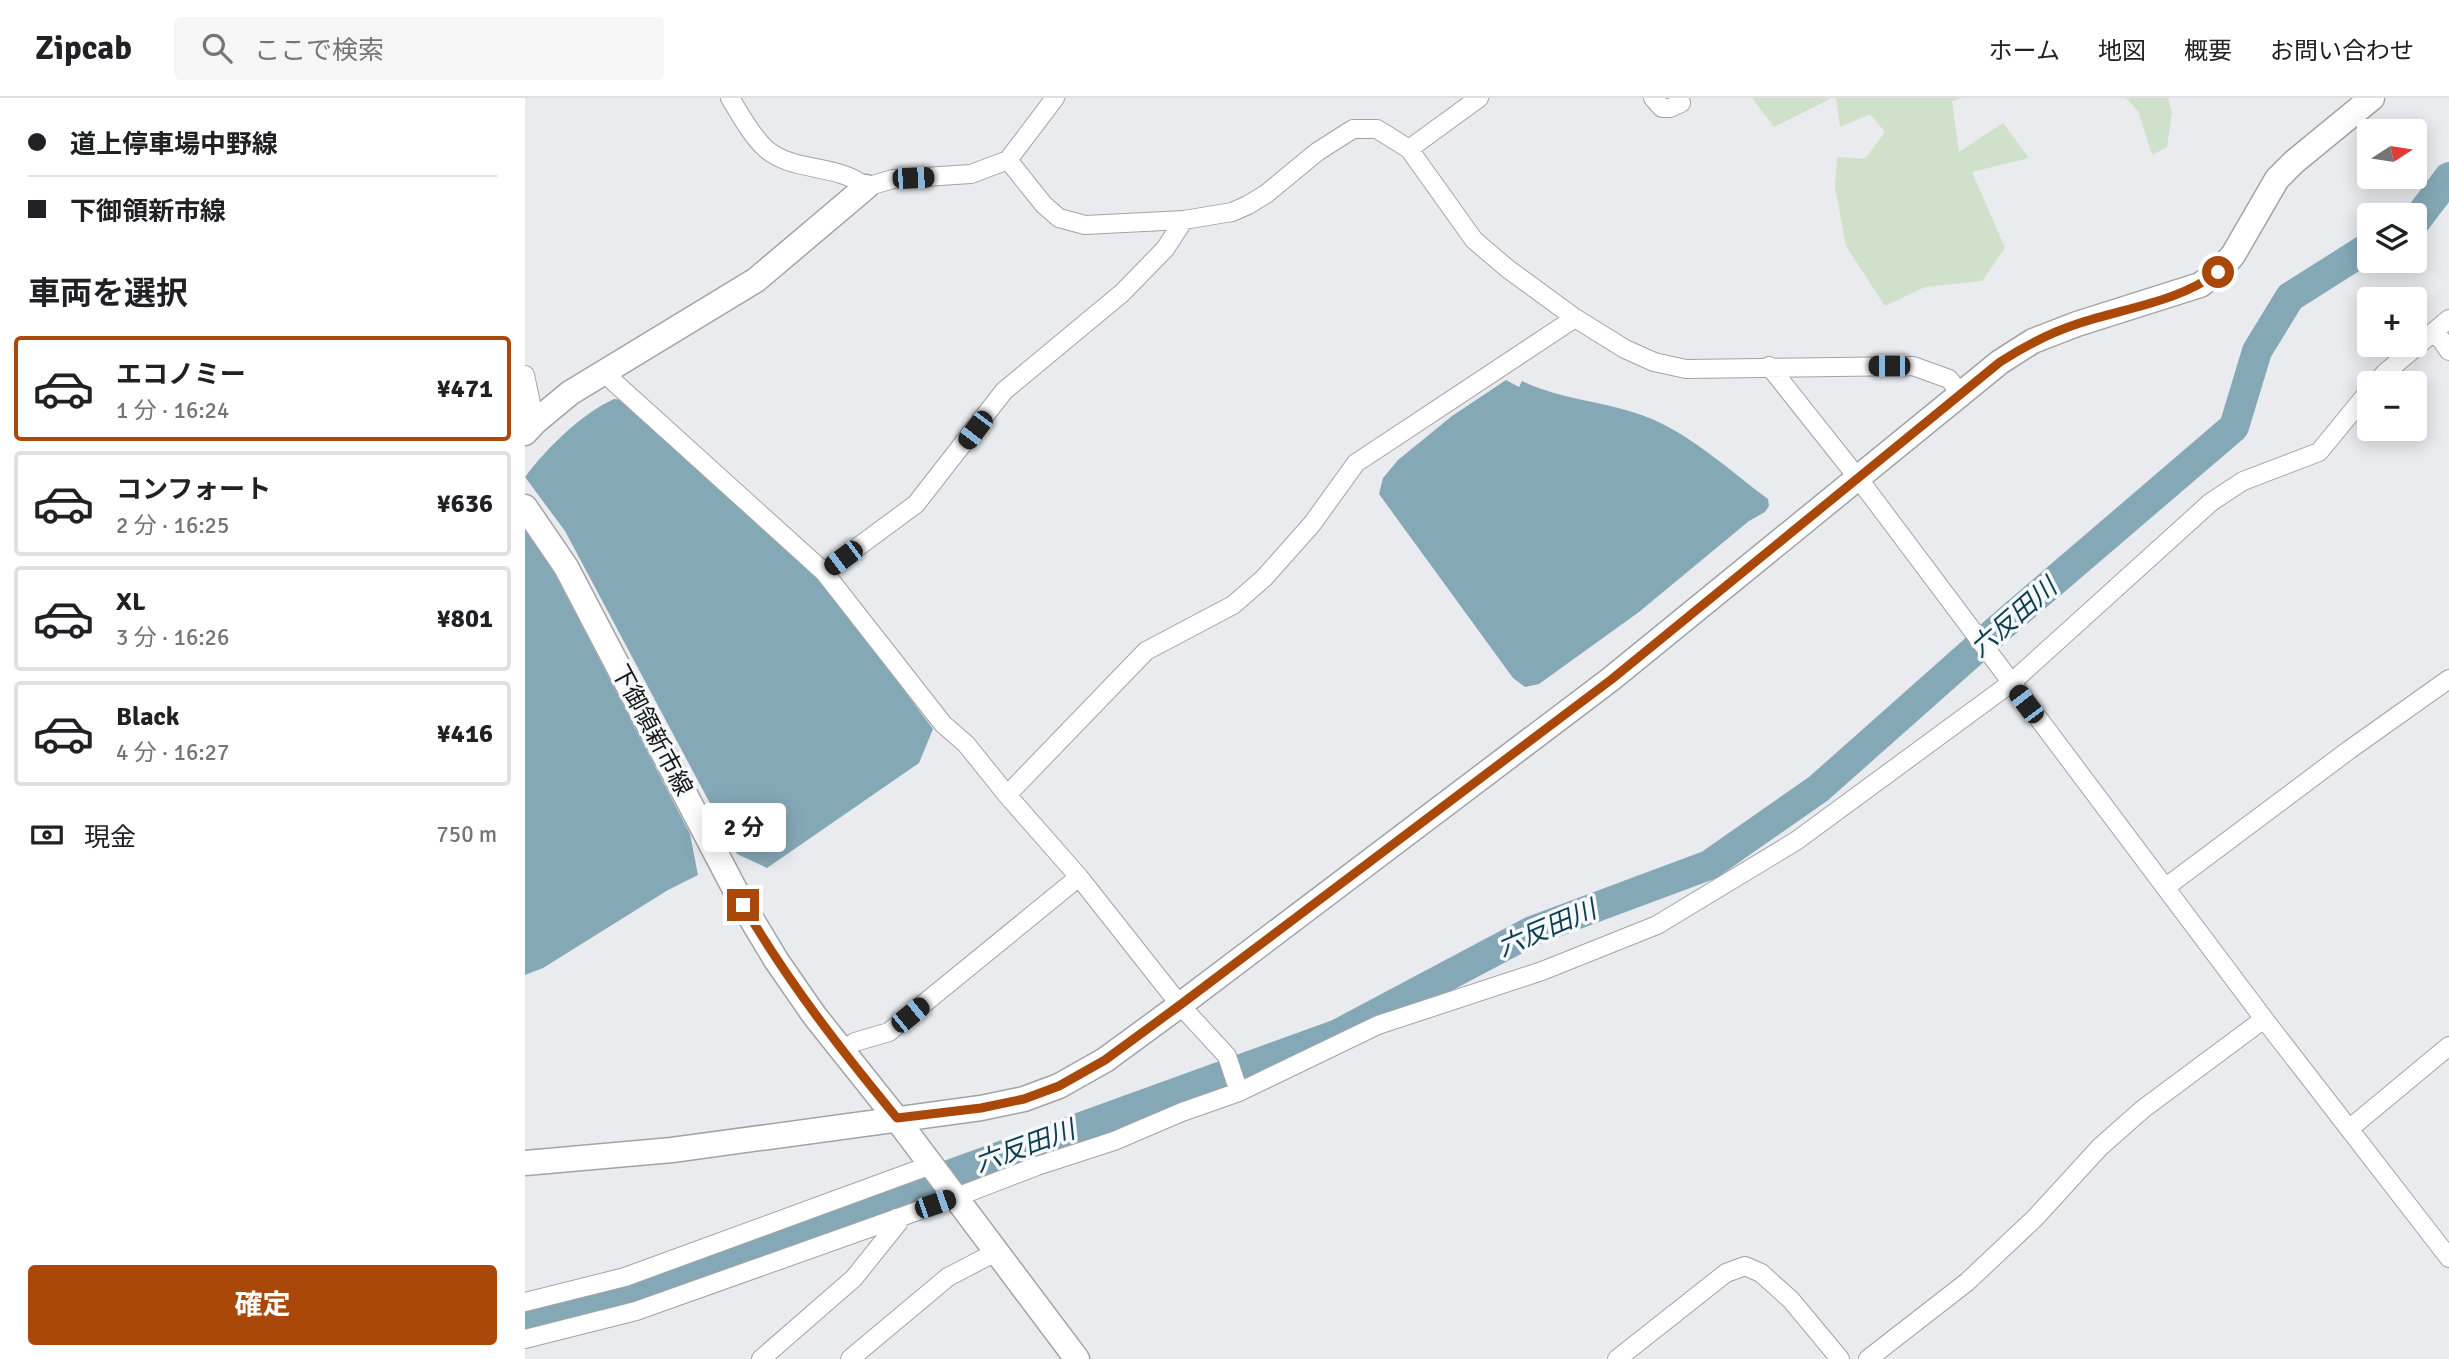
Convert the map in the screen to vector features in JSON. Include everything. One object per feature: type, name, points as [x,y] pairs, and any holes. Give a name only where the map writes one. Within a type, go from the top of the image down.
[{"type":"main road","points":[[525,1163],[672,1150],[981,1108],[1024,1099],[1059,1086],[1105,1060],[1612,679],[1960,393],[2033,341],[2077,324],[2200,285],[2218,272],[2233,255],[2277,178],[2372,98]]},
{"type":"main road","points":[[530,427],[570,393],[756,280],[866,187]]},
{"type":"main road","name":"下御領新市線","points":[[525,507],[566,567],[743,905],[784,971],[842,1051],[897,1118],[1068,1355]]},
{"type":"street","points":[[730,98],[764,147],[782,159],[855,178],[866,187],[894,178],[971,174],[1008,160],[1055,98]]},
{"type":"street","points":[[1409,149],[1479,98]]},
{"type":"street","points":[[1653,98],[1662,108],[1681,103]]},
{"type":"street","points":[[1008,160],[1044,205],[1059,218],[1086,225],[1184,220],[1232,212],[1248,205],[1266,194],[1317,152],[1353,129],[1377,129],[1409,149],[1474,240],[1575,318],[1625,349],[1654,362],[1686,369],[1913,366],[1949,379],[1960,393]]},
{"type":"street","points":[[824,572],[916,504],[1004,391],[1122,293],[1165,249],[1184,220]]},
{"type":"street","points":[[1007,795],[1146,651],[1233,605],[1264,578],[1312,524],[1356,463],[1575,318]]},
{"type":"street","points":[[2387,371],[2449,319]]},
{"type":"street","points":[[2435,331],[2449,351]]},
{"type":"street","points":[[1769,366],[1858,478],[2265,1019],[2449,1258]]},
{"type":"street","points":[[603,372],[824,572],[943,724],[966,744],[1079,877],[1180,1005],[1227,1056],[1239,1092]]},
{"type":"street","points":[[525,375],[530,427]]},
{"type":"street","points":[[525,1339],[636,1311],[896,1218],[952,1195],[1239,1092],[1378,1025],[1542,971],[1657,925],[1796,841],[2008,679],[2211,502],[2243,481],[2319,452],[2357,406]]},
{"type":"street","points":[[2166,887],[2449,679]]},
{"type":"street","points":[[842,1051],[855,1042],[889,1032],[1079,877]]},
{"type":"street","points":[[1868,1359],[1967,1282],[2035,1219],[2100,1147],[2143,1109],[2265,1019]]},
{"type":"street","points":[[2349,1129],[2449,1046]]},
{"type":"street","points":[[525,1302],[625,1277],[932,1167]]},
{"type":"street","points":[[761,1359],[854,1278],[898,1223],[896,1218]]},
{"type":"street","points":[[850,1359],[948,1277],[996,1252]]},
{"type":"street","points":[[1617,1359],[1726,1273],[1745,1266],[1761,1273],[1791,1300],[1840,1359]]},
{"type":"green space","points":[[1752,98],[1832,98],[1774,127]]},
{"type":"green space","points":[[1836,98],[1962,98],[1952,101],[1959,152],[2003,123],[2029,158],[1972,172],[2005,248],[1982,281],[1925,287],[1885,306],[1846,246],[1835,187],[1837,157],[1865,159],[1885,132],[1870,114],[1840,127]]},
{"type":"green space","points":[[2126,98],[2168,98],[2172,113],[2167,147],[2152,155],[2138,111]]},
{"type":"water","points":[[1506,380],[1519,387],[1522,381],[1552,392],[1631,412],[1664,425],[1695,443],[1724,465],[1768,499],[1769,506],[1765,512],[1749,521],[1639,612],[1539,684],[1525,687],[1513,678],[1379,494],[1383,478],[1398,460],[1452,416]]},
{"type":"water","points":[[614,399],[623,400],[823,582],[933,729],[919,763],[767,868],[737,854],[565,531],[525,477],[565,433],[590,413]]},
{"type":"water","points":[[525,525],[555,574],[690,834],[698,875],[668,890],[543,968],[525,975]]},
{"type":"waterway","name":"六反田川","points":[[2427,206],[2449,177]]},
{"type":"waterway","name":"六反田川","points":[[525,1317],[656,1281],[1338,1034],[1532,931],[1709,865],[1818,789],[2004,624],[2234,427],[2257,351],[2290,297],[2357,255]]},
{"type":"route","points":[[743,905],[776,960],[814,1015],[897,1118],[981,1108],[1024,1099],[1059,1086],[1105,1060],[1180,1005],[1612,679],[2000,362],[2033,341],[2077,324],[2176,294],[2200,285],[2218,272]]}]
